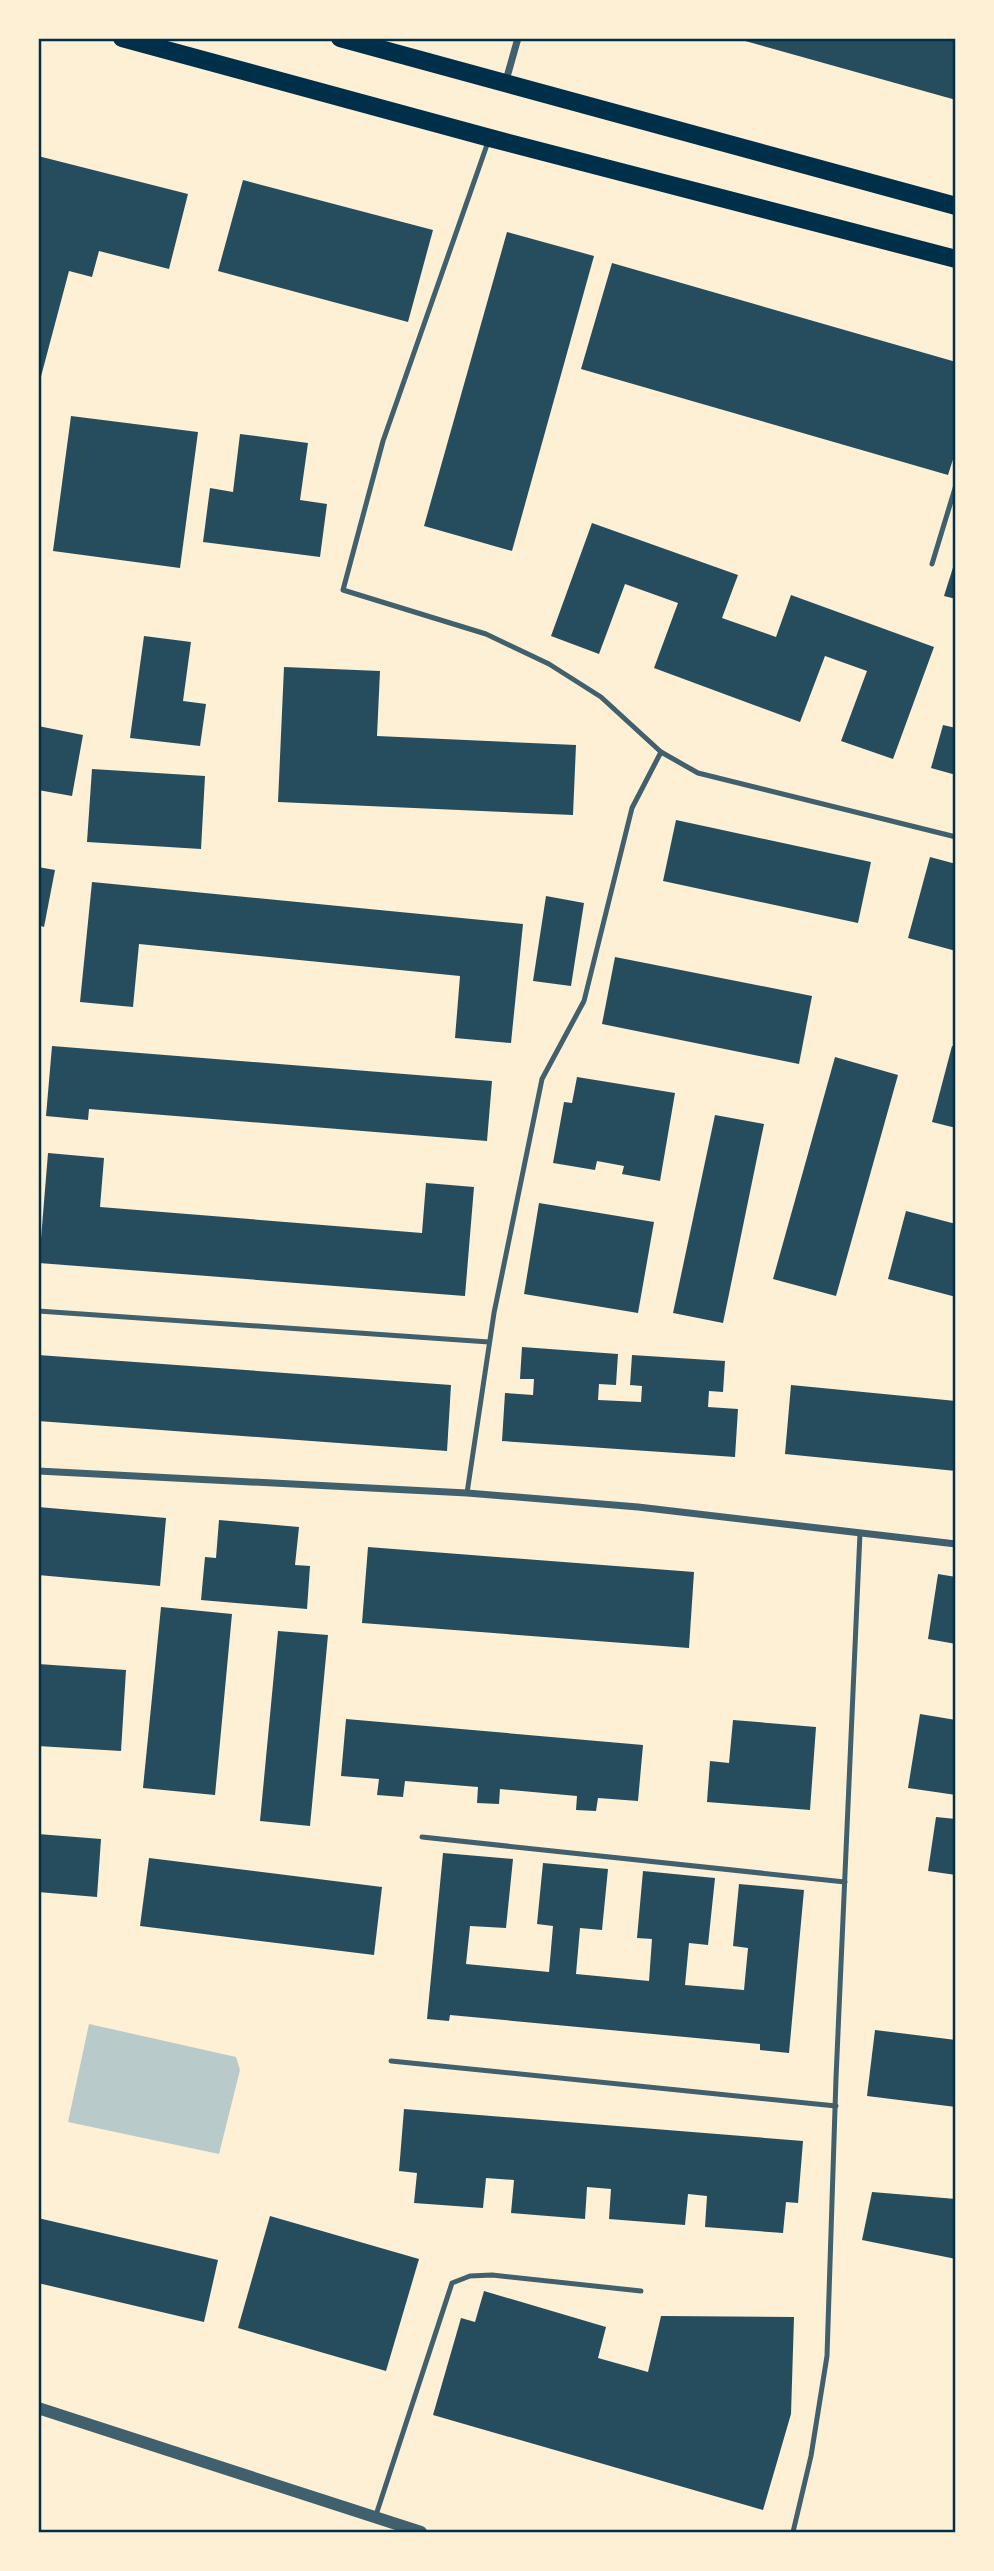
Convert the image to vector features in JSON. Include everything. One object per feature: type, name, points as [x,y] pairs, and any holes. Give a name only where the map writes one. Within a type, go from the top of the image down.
[{"type":"main road","points":[[122,38],[490,138],[956,259]]},
{"type":"main road","points":[[340,38],[956,206]]},
{"type":"street","points":[[505,84],[518,38]]},
{"type":"street","points":[[38,1471],[467,1493],[638,1507],[956,1544]]},
{"type":"street","points":[[38,2408],[421,2532]]},
{"type":"lane","points":[[490,138],[383,441],[343,590],[486,634],[549,664],[601,696],[662,752],[698,772],[956,837]]},
{"type":"lane","points":[[932,564],[956,485]]},
{"type":"lane","points":[[467,1493],[489,1342],[542,1079],[584,1001],[632,808],[662,752]]},
{"type":"lane","points":[[38,1311],[489,1342]]},
{"type":"lane","points":[[793,2532],[811,2456],[827,2356],[860,1533]]},
{"type":"lane","points":[[422,1837],[845,1882]]},
{"type":"lane","points":[[391,2061],[835,2106]]},
{"type":"lane","points":[[376,2518],[452,2283],[470,2276],[492,2275],[640,2291]]},
{"type":"shaded area","points":[[89,2024],[236,2057],[240,2070],[219,2154],[68,2122]]},
{"type":"building","points":[[956,38],[956,100],[738,39]]},
{"type":"building","points":[[38,156],[188,194],[169,269],[99,251],[92,277],[69,271],[39,384]]},
{"type":"building","points":[[243,180],[433,230],[408,322],[218,271]]},
{"type":"building","points":[[507,232],[594,256],[512,551],[424,526]]},
{"type":"building","points":[[612,263],[956,362],[956,450],[948,475],[581,369]]},
{"type":"building","points":[[71,416],[198,432],[180,568],[53,551]]},
{"type":"building","points":[[240,434],[308,443],[300,500],[327,504],[320,557],[203,542],[210,488],[233,492]]},
{"type":"building","points":[[592,523],[738,575],[722,618],[776,637],[791,595],[934,647],[893,759],[841,741],[867,671],[825,656],[800,722],[654,668],[678,603],[625,584],[599,654],[551,636]]},
{"type":"building","points":[[956,561],[956,599],[944,596]]},
{"type":"building","points":[[144,636],[191,642],[183,701],[206,704],[200,746],[130,738]]},
{"type":"building","points":[[284,667],[380,671],[377,736],[576,745],[573,815],[278,802]]},
{"type":"building","points":[[943,725],[956,728],[956,775],[931,768]]},
{"type":"building","points":[[38,726],[83,735],[72,796],[38,790]]},
{"type":"building","points":[[92,769],[205,776],[201,849],[87,842]]},
{"type":"building","points":[[676,820],[871,862],[858,923],[663,881]]},
{"type":"building","points":[[930,857],[956,864],[956,951],[908,938]]},
{"type":"building","points":[[38,867],[55,870],[44,927],[38,925]]},
{"type":"building","points":[[92,882],[523,924],[511,1043],[455,1038],[460,976],[139,944],[133,1007],[80,1002]]},
{"type":"building","points":[[546,896],[584,903],[571,986],[533,981]]},
{"type":"building","points":[[615,957],[812,996],[799,1064],[602,1024]]},
{"type":"building","points":[[52,1046],[492,1081],[487,1141],[89,1109],[88,1120],[46,1116]]},
{"type":"building","points":[[952,1046],[956,1047],[956,1128],[932,1122]]},
{"type":"building","points":[[835,1057],[898,1075],[836,1296],[773,1279]]},
{"type":"building","points":[[577,1077],[675,1093],[660,1181],[622,1174],[624,1166],[597,1161],[595,1170],[553,1163],[564,1102],[572,1103]]},
{"type":"building","points":[[715,1115],[764,1124],[723,1323],[673,1313]]},
{"type":"building","points":[[48,1153],[104,1158],[100,1207],[422,1233],[426,1183],[474,1187],[465,1296],[39,1263]]},
{"type":"building","points":[[539,1203],[654,1222],[638,1313],[524,1294]]},
{"type":"building","points":[[906,1211],[956,1224],[956,1297],[888,1279]]},
{"type":"building","points":[[522,1347],[618,1354],[616,1385],[599,1384],[598,1400],[641,1402],[642,1386],[630,1385],[632,1355],[725,1361],[723,1392],[709,1391],[708,1407],[738,1409],[735,1457],[502,1441],[505,1393],[533,1395],[534,1379],[520,1379]]},
{"type":"building","points":[[38,1355],[451,1385],[447,1451],[38,1421]]},
{"type":"building","points":[[791,1385],[956,1401],[956,1471],[785,1454]]},
{"type":"building","points":[[38,1507],[166,1518],[160,1586],[38,1575]]},
{"type":"building","points":[[219,1520],[299,1527],[295,1565],[310,1566],[307,1609],[201,1600],[205,1557],[216,1558]]},
{"type":"building","points":[[368,1547],[694,1572],[689,1648],[362,1623]]},
{"type":"building","points":[[938,1574],[956,1577],[956,1644],[928,1639]]},
{"type":"building","points":[[161,1607],[232,1614],[215,1795],[143,1788]]},
{"type":"building","points":[[278,1631],[328,1635],[310,1826],[260,1821]]},
{"type":"building","points":[[38,1664],[126,1670],[121,1751],[38,1746]]},
{"type":"building","points":[[920,1714],[956,1720],[956,1795],[908,1788]]},
{"type":"building","points":[[346,1719],[643,1745],[638,1801],[598,1798],[596,1811],[576,1810],[577,1796],[500,1789],[499,1804],[477,1803],[478,1787],[405,1781],[403,1797],[377,1795],[379,1779],[341,1776]]},
{"type":"building","points":[[733,1720],[816,1727],[810,1810],[707,1802],[710,1761],[729,1763]]},
{"type":"building","points":[[936,1817],[956,1819],[956,1875],[928,1871]]},
{"type":"building","points":[[38,1834],[101,1839],[97,1897],[38,1892]]},
{"type":"building","points":[[443,1853],[513,1859],[506,1928],[470,1926],[466,1964],[549,1972],[553,1926],[537,1924],[543,1863],[608,1869],[602,1930],[580,1928],[576,1974],[649,1981],[652,1939],[637,1938],[643,1871],[715,1878],[708,1945],[689,1943],[685,1985],[744,1990],[748,1948],[733,1946],[739,1884],[804,1890],[789,2053],[760,2050],[760,2044],[450,2015],[449,2021],[427,2019]]},
{"type":"building","points":[[149,1858],[382,1887],[374,1955],[140,1926]]},
{"type":"building","points":[[875,2030],[956,2040],[956,2107],[867,2096]]},
{"type":"building","points":[[404,2109],[803,2141],[798,2203],[786,2202],[783,2233],[705,2227],[707,2196],[688,2194],[685,2225],[609,2219],[611,2189],[587,2187],[585,2219],[511,2213],[514,2180],[486,2178],[483,2208],[414,2203],[417,2173],[399,2171]]},
{"type":"building","points":[[872,2192],[956,2199],[956,2259],[862,2240]]},
{"type":"building","points":[[270,2216],[419,2259],[386,2371],[238,2328]]},
{"type":"building","points":[[38,2218],[218,2260],[204,2322],[38,2283]]},
{"type":"building","points":[[484,2291],[606,2327],[598,2358],[648,2372],[661,2316],[794,2317],[791,2414],[763,2510],[433,2415],[461,2318],[475,2322]]}]
